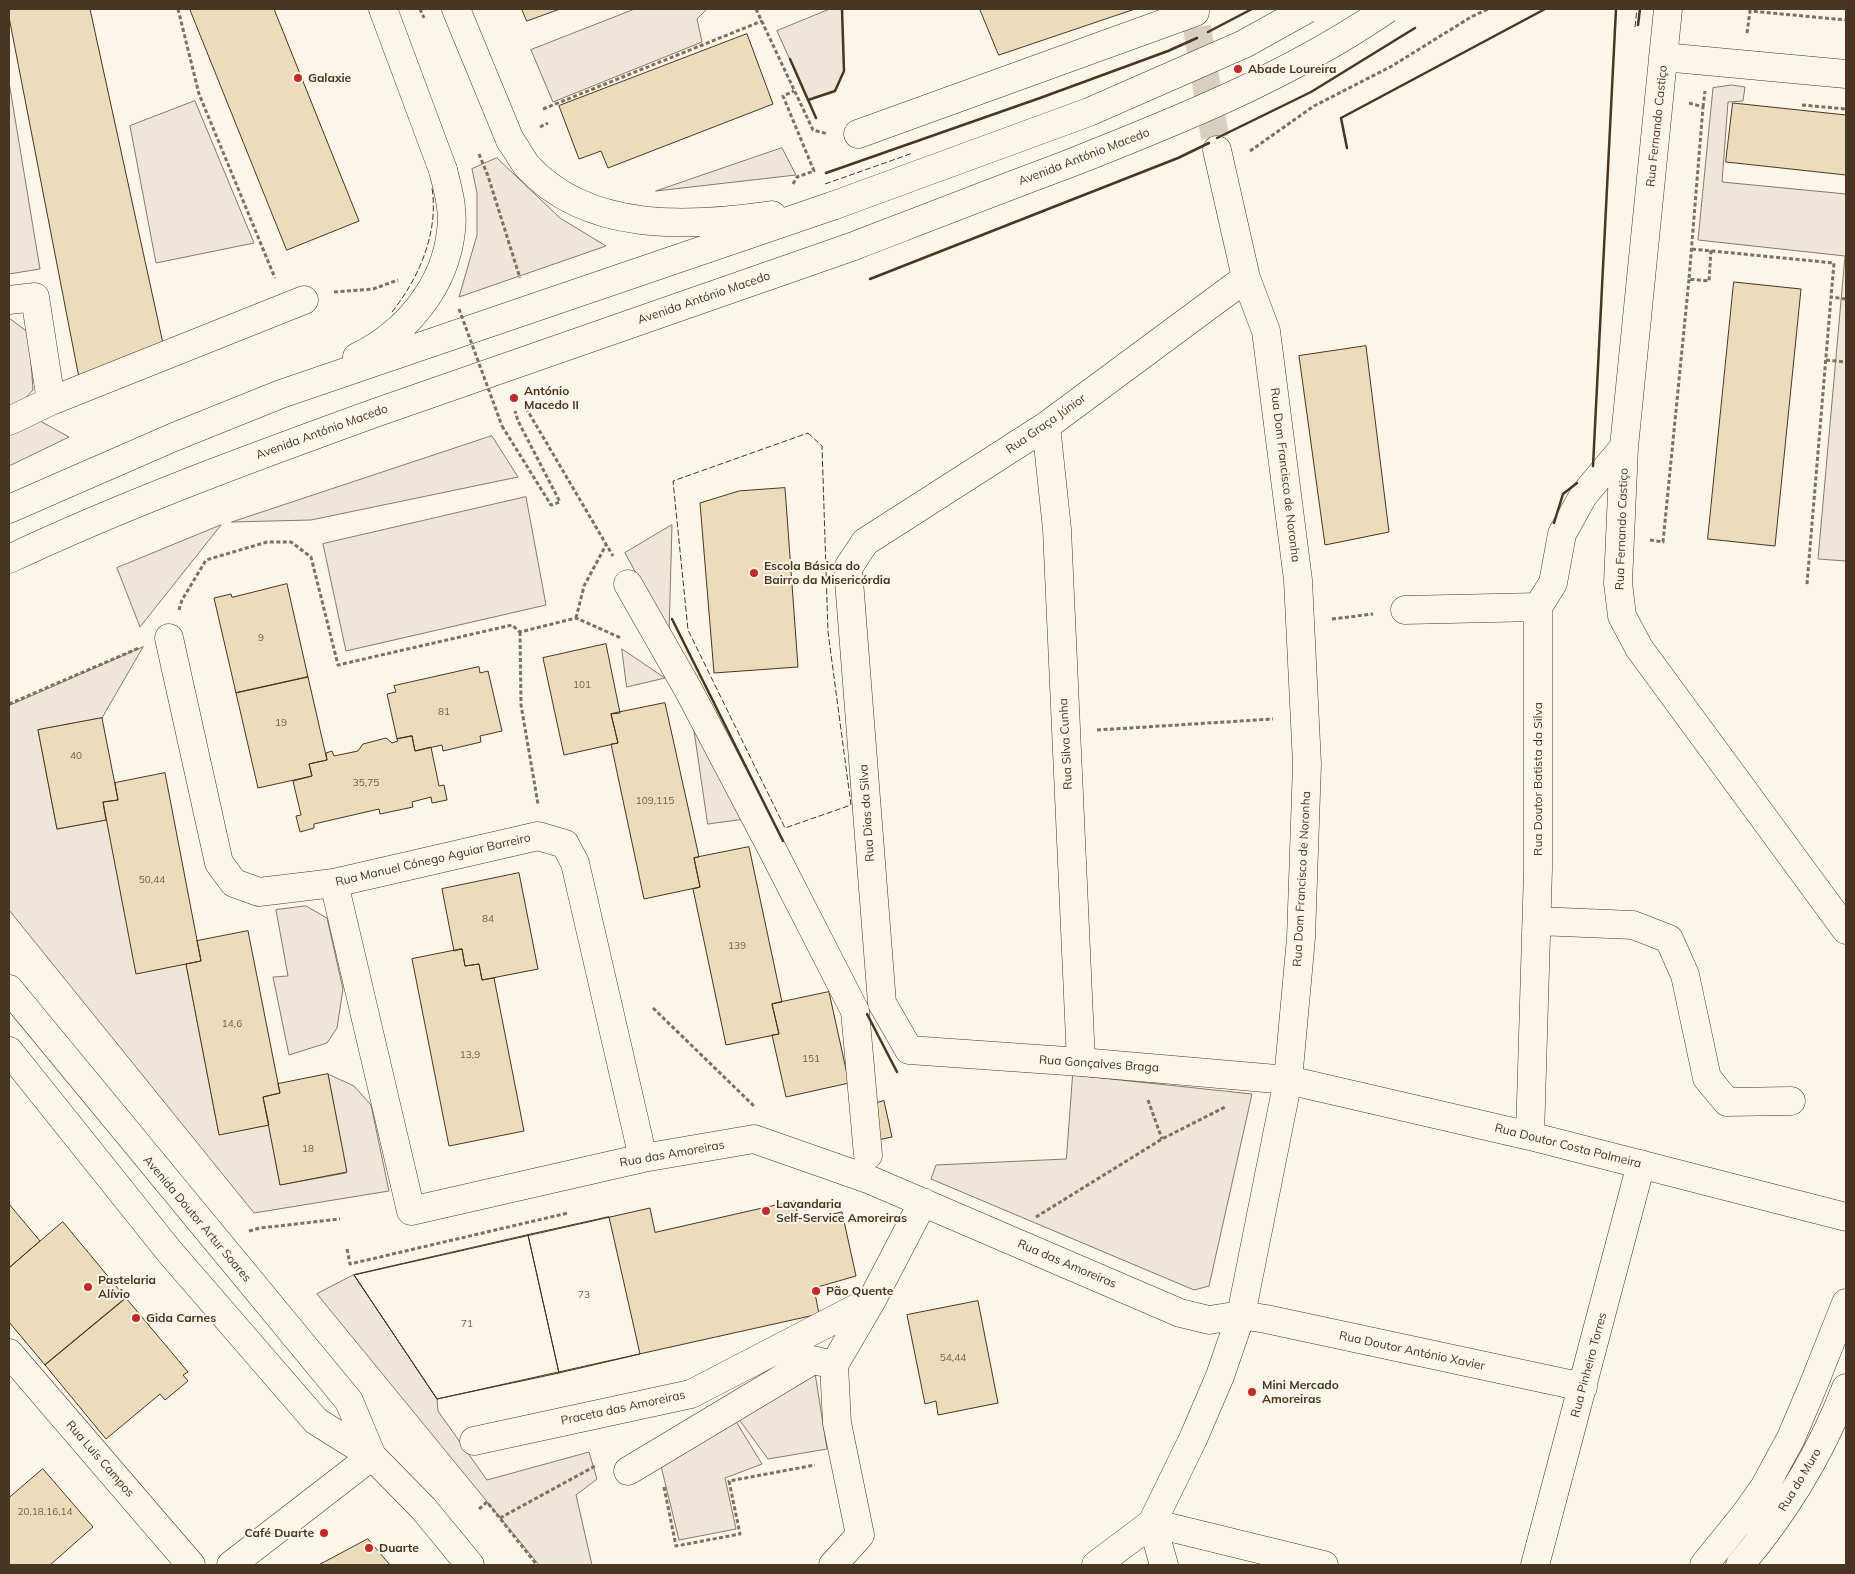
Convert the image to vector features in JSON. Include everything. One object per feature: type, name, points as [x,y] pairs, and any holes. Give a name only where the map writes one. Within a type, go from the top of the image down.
[{"type":"main road","points":[[281,394],[374,349],[407,323],[428,297],[445,262],[452,230],[451,200],[443,170],[383,9]]},
{"type":"main road","points":[[456,9],[510,140],[526,165],[551,187],[583,204],[620,217],[661,222],[716,221],[835,205]]},
{"type":"main road","points":[[9,509],[174,436],[281,394],[835,205],[1089,112],[1244,44],[1307,9]]},
{"type":"main road","name":"Avenida António Macedo","points":[[9,559],[120,509],[263,454],[518,361],[854,246],[1171,123],[1300,62],[1362,26],[1387,9]]},
{"type":"main road","name":"Rua Fernando Castiço","points":[[1668,9],[1624,447],[1618,582],[1622,616],[1639,648],[1846,930]]},
{"type":"main road","points":[[858,134],[1196,16]]},
{"type":"main road","name":"Rua Fernando Castiço","points":[[1663,57],[1846,74]]},
{"type":"main road","name":"Rua Dom Francisco de Noronha","points":[[1096,1565],[1152,1523],[1197,1430],[1220,1376],[1241,1315],[1288,1080],[1301,938],[1307,774],[1298,580],[1266,331],[1246,278],[1217,150]]},
{"type":"main road","name":"Rua Graça Júnior","points":[[848,568],[865,542],[1046,426],[1246,278]]},
{"type":"main road","points":[[9,300],[35,297],[51,401]]},
{"type":"main road","points":[[9,421],[51,401],[295,303]]},
{"type":"main road","name":"Rua Silva Cunha","points":[[1046,426],[1057,529],[1081,1062]]},
{"type":"main road","points":[[1405,610],[1538,607],[1553,582],[1562,534],[1583,496],[1624,447]]},
{"type":"main road","name":"Rua Dias da Silva","points":[[848,568],[882,1002],[909,1050]]},
{"type":"main road","points":[[628,584],[689,691],[855,1011],[868,1155]]},
{"type":"main road","name":"Rua Doutor Batista da Silva","points":[[1530,1136],[1537,922],[1538,607]]},
{"type":"main road","name":"Rua Manuel Cónego Aguiar Barreiro","points":[[169,638],[219,863],[234,883],[259,892],[334,883],[538,836],[565,844],[575,863],[643,1158]]},
{"type":"main road","name":"Rua das Amoreiras","points":[[334,883],[411,1211],[643,1158],[754,1139],[868,1179],[1180,1313],[1208,1320],[1241,1315]]},
{"type":"main road","points":[[1537,922],[1633,925],[1670,939],[1684,975],[1707,1078],[1727,1102],[1791,1101]]},
{"type":"main road","name":"Avenida Doutor Artur Soares","points":[[9,989],[349,1401],[372,1456]]},
{"type":"main road","name":"Rua Gonçalves Braga","points":[[909,1050],[1081,1062],[1288,1080]]},
{"type":"main road","name":"Avenida Doutor Artur Soares","points":[[9,1051],[169,1251],[316,1421],[372,1456],[423,1508],[470,1565]]},
{"type":"main road","name":"Rua Doutor Costa Palmeira","points":[[1288,1080],[1530,1136],[1846,1217]]},
{"type":"main road","name":"Rua Pinheiro Torres","points":[[1536,1565],[1641,1164]]},
{"type":"main road","points":[[832,1565],[860,1535],[837,1423],[834,1365],[872,1300],[923,1202]]},
{"type":"main road","name":"Praceta das Amoreiras","points":[[474,1441],[691,1394],[872,1300]]},
{"type":"main road","points":[[1704,1565],[1765,1486],[1813,1386],[1846,1303]]},
{"type":"main road","name":"Rua Doutor António Xavier","points":[[1241,1315],[1584,1387]]},
{"type":"main road","name":"Rua Luis Campos","points":[[9,1353],[191,1565]]},
{"type":"main road","points":[[615,1467],[813,1360],[834,1365]]},
{"type":"main road","name":"Rua do Muro","points":[[1740,1565],[1759,1543],[1795,1493],[1832,1424],[1846,1388]]},
{"type":"main road","points":[[231,1565],[372,1456]]},
{"type":"main road","points":[[1164,1565],[1152,1523],[1324,1565]]},
{"type":"path","points":[[178,9],[199,94],[295,303],[335,292],[373,289],[404,278]]},
{"type":"path","points":[[756,9],[813,130]]},
{"type":"path","points":[[1249,151],[1314,106],[1392,66],[1471,17],[1488,9]]},
{"type":"path","points":[[1746,40],[1750,11],[1846,20]]},
{"type":"path","points":[[542,109],[762,21]]},
{"type":"path","points":[[793,184],[797,177],[814,171],[783,96],[794,91]]},
{"type":"path","points":[[1646,540],[1662,542],[1692,249],[1703,107],[1684,101]]},
{"type":"path","points":[[1798,104],[1846,109]]},
{"type":"path","points":[[479,154],[488,176],[523,286]]},
{"type":"path","points":[[1692,249],[1834,263],[1807,584]]},
{"type":"path","points":[[1689,278],[1709,281],[1711,250]]},
{"type":"path","points":[[1831,298],[1846,299]]},
{"type":"path","points":[[468,306],[459,309],[502,426],[551,505],[560,502],[518,421],[515,411]]},
{"type":"path","points":[[1826,360],[1846,362]]},
{"type":"path","points":[[520,632],[576,618],[584,586],[606,545],[526,408]]},
{"type":"path","points":[[9,704],[142,647],[169,638],[182,600],[206,560],[267,542],[291,542],[311,557],[338,665],[512,625],[520,632],[521,705],[538,804]]},
{"type":"path","points":[[1332,619],[1405,610]]},
{"type":"path","points":[[1066,732],[1278,718]]},
{"type":"path","points":[[653,1008],[761,1113]]},
{"type":"path","points":[[1146,1095],[1162,1139]]},
{"type":"path","points":[[1033,1218],[1162,1139],[1228,1105]]},
{"type":"path","points":[[347,1249],[350,1264],[568,1213]]},
{"type":"path","points":[[260,1228],[340,1219]]},
{"type":"path","points":[[500,1518],[594,1467],[615,1467],[661,1474],[676,1546],[740,1534],[729,1481],[808,1466]]},
{"type":"path","points":[[594,1467],[615,1467]]},
{"type":"path","points":[[479,1509],[487,1502],[537,1565]]},
{"type":"shaded area","points":[[635,9],[707,9],[697,19],[702,42],[553,102],[531,50]]},
{"type":"shaded area","points":[[830,9],[842,9],[844,71],[835,91],[808,100],[777,31]]},
{"type":"shaded area","points":[[9,82],[40,269],[9,274]]},
{"type":"shaded area","points":[[1732,85],[1745,87],[1743,101],[1728,102],[1722,182],[1846,194],[1846,561],[1818,559],[1845,256],[1698,240],[1713,88]]},
{"type":"shaded area","points":[[195,101],[254,243],[156,263],[130,126]]},
{"type":"shaded area","points":[[782,148],[796,175],[656,191]]},
{"type":"shaded area","points":[[497,158],[560,218],[606,246],[459,297],[477,235],[477,193],[472,169]]},
{"type":"shaded area","points":[[9,318],[29,333],[33,390],[21,403],[9,408]]},
{"type":"shaded area","points":[[40,421],[69,437],[9,466],[9,436]]},
{"type":"shaded area","points":[[492,436],[518,477],[311,520],[232,522]]},
{"type":"shaded area","points":[[526,497],[546,605],[346,651],[323,544]]},
{"type":"shaded area","points":[[221,525],[140,627],[117,568]]},
{"type":"shaded area","points":[[672,525],[669,633],[625,553]]},
{"type":"shaded area","points":[[143,647],[102,718],[38,730],[57,829],[106,820],[186,964],[219,1134],[269,1125],[280,1185],[346,1173],[328,1074],[354,1086],[371,1105],[389,1191],[254,1213],[9,910],[9,706]]},
{"type":"shaded area","points":[[622,649],[665,678],[627,687]]},
{"type":"shaded area","points":[[692,716],[745,819],[708,824]]},
{"type":"shaded area","points":[[306,906],[327,918],[343,989],[337,1028],[327,1043],[289,1055],[273,977],[288,976],[276,910]]},
{"type":"shaded area","points":[[1073,1075],[1252,1094],[1209,1286],[1194,1290],[931,1179],[936,1165],[1066,1159]]},
{"type":"shaded area","points":[[354,1275],[437,1399],[438,1411],[487,1480],[589,1452],[597,1479],[576,1495],[592,1565],[539,1565],[317,1294]]},
{"type":"shaded area","points":[[815,1373],[827,1449],[768,1459],[738,1418]]},
{"type":"shaded area","points":[[732,1415],[762,1464],[725,1478],[736,1529],[679,1540],[661,1466]]},
{"type":"building","points":[[9,9],[90,9],[164,348],[80,383],[9,17]]},
{"type":"building","points":[[190,9],[274,9],[359,221],[287,250]]},
{"type":"building","points":[[522,9],[560,9],[527,21]]},
{"type":"building","points":[[980,9],[1135,9],[999,55]]},
{"type":"building","points":[[747,34],[773,104],[608,168],[601,151],[579,159],[559,106]]},
{"type":"building","points":[[1733,103],[1846,115],[1846,175],[1726,162]]},
{"type":"building","points":[[1734,282],[1801,289],[1775,546],[1708,539]]},
{"type":"building","points":[[1366,346],[1389,532],[1325,545],[1299,356]]},
{"type":"building","points":[[785,488],[798,667],[714,673],[700,503],[739,491]]},
{"type":"building","points":[[287,584],[308,677],[236,693],[214,598],[231,594],[232,597]]},
{"type":"building","points":[[606,644],[620,713],[611,714],[618,743],[564,755],[543,658]]},
{"type":"building","points":[[479,667],[480,673],[488,671],[502,731],[480,736],[481,742],[443,751],[442,745],[415,751],[412,736],[397,739],[387,694],[396,692],[394,686]]},
{"type":"building","points":[[308,677],[327,760],[309,764],[312,776],[258,788],[236,693]]},
{"type":"building","points":[[665,703],[699,857],[694,858],[700,887],[644,899],[611,744],[618,743],[611,714]]},
{"type":"building","points":[[102,718],[118,800],[103,802],[106,820],[57,829],[38,730]]},
{"type":"building","points":[[412,736],[415,751],[431,747],[439,786],[444,785],[447,800],[432,803],[431,797],[412,802],[413,807],[380,814],[379,809],[314,824],[314,828],[300,832],[296,816],[301,815],[293,781],[312,776],[309,764],[327,760],[326,753],[332,751],[334,756],[358,751],[363,744],[386,738],[392,743],[398,741],[397,739]]},
{"type":"building","points":[[165,773],[201,961],[136,974],[103,802],[118,800],[115,783]]},
{"type":"building","points":[[749,847],[782,1002],[772,1004],[779,1034],[726,1045],[693,889],[700,887],[694,858]]},
{"type":"building","points":[[519,873],[538,969],[482,980],[479,964],[465,966],[462,949],[454,951],[442,889]]},
{"type":"building","points":[[248,931],[280,1093],[263,1097],[269,1125],[219,1135],[186,964],[201,961],[197,941]]},
{"type":"building","points":[[462,949],[465,966],[479,964],[482,980],[494,978],[524,1131],[449,1146],[412,959]]},
{"type":"building","points":[[829,992],[849,1083],[786,1097],[772,1035],[779,1034],[772,1004]]},
{"type":"building","points":[[328,1074],[347,1172],[280,1185],[263,1097],[280,1093],[278,1084]]},
{"type":"building","points":[[884,1101],[892,1137],[873,1141],[865,1106]]},
{"type":"building","points":[[795,1201],[799,1221],[842,1212],[856,1276],[814,1288],[819,1314],[437,1399],[354,1275],[650,1208],[655,1232]]},
{"type":"building","points":[[9,1204],[40,1241],[9,1268]]},
{"type":"building","points":[[609,1217],[640,1354],[559,1373],[528,1235]]},
{"type":"building","points":[[63,1222],[126,1298],[45,1365],[9,1322],[9,1268]]},
{"type":"building","points":[[528,1235],[559,1373],[437,1399],[354,1275]]},
{"type":"building","points":[[126,1298],[188,1372],[183,1375],[188,1381],[165,1400],[160,1394],[106,1439],[45,1365]]},
{"type":"building","points":[[978,1301],[998,1403],[938,1415],[936,1401],[925,1404],[907,1315]]},
{"type":"building","points":[[43,1469],[93,1527],[50,1565],[9,1565],[9,1498]]},
{"type":"building","points":[[368,1539],[390,1565],[319,1565]]},
{"type":"tunnel","points":[[1197,27],[1217,150]]},
{"type":"fence","points":[[1635,27],[1637,9]]},
{"type":"fence","points":[[825,184],[913,153]]},
{"type":"fence","points":[[392,312],[411,284],[425,254],[430,238],[432,221],[432,188]]},
{"type":"fence","points":[[808,433],[822,446],[828,632],[851,805],[785,828],[688,630],[673,481],[808,433]]},
{"type":"wall","points":[[808,100],[835,91],[844,71],[842,9]]},
{"type":"wall","points":[[1208,32],[1252,9]]},
{"type":"wall","points":[[1347,148],[1341,118],[1545,9]]},
{"type":"wall","points":[[1593,466],[1616,9]]},
{"type":"wall","points":[[1638,25],[1640,9]]},
{"type":"wall","points":[[1217,138],[1311,92],[1415,28]]},
{"type":"wall","points":[[826,173],[1040,98],[1168,51],[1197,38]]},
{"type":"wall","points":[[790,59],[816,118]]},
{"type":"wall","points":[[870,279],[1178,158],[1209,143]]},
{"type":"wall","points":[[1554,523],[1563,494],[1577,483]]},
{"type":"wall","points":[[672,619],[783,841]]},
{"type":"wall","points":[[867,1014],[897,1072]]},
{"type":"place","name":"Abade Loureira","points":[[1238,69]]},
{"type":"place","name":"Galaxie","points":[[298,78]]},
{"type":"place","name":"António Macedo II","points":[[514,398]]},
{"type":"place","name":"Escola Básica do Bairro da Misericórdia","points":[[754,573]]},
{"type":"place","name":"Lavandaria Self-Service Amoreiras","points":[[766,1211]]},
{"type":"place","name":"Pastelaria Alívio","points":[[88,1287]]},
{"type":"place","name":"Pão Quente","points":[[816,1291]]},
{"type":"place","name":"Gida Carnes","points":[[136,1318]]},
{"type":"place","name":"Mini Mercado Amoreiras","points":[[1252,1392]]},
{"type":"place","name":"Café Duarte","points":[[324,1533]]},
{"type":"place","name":"Duarte","points":[[369,1548]]}]
